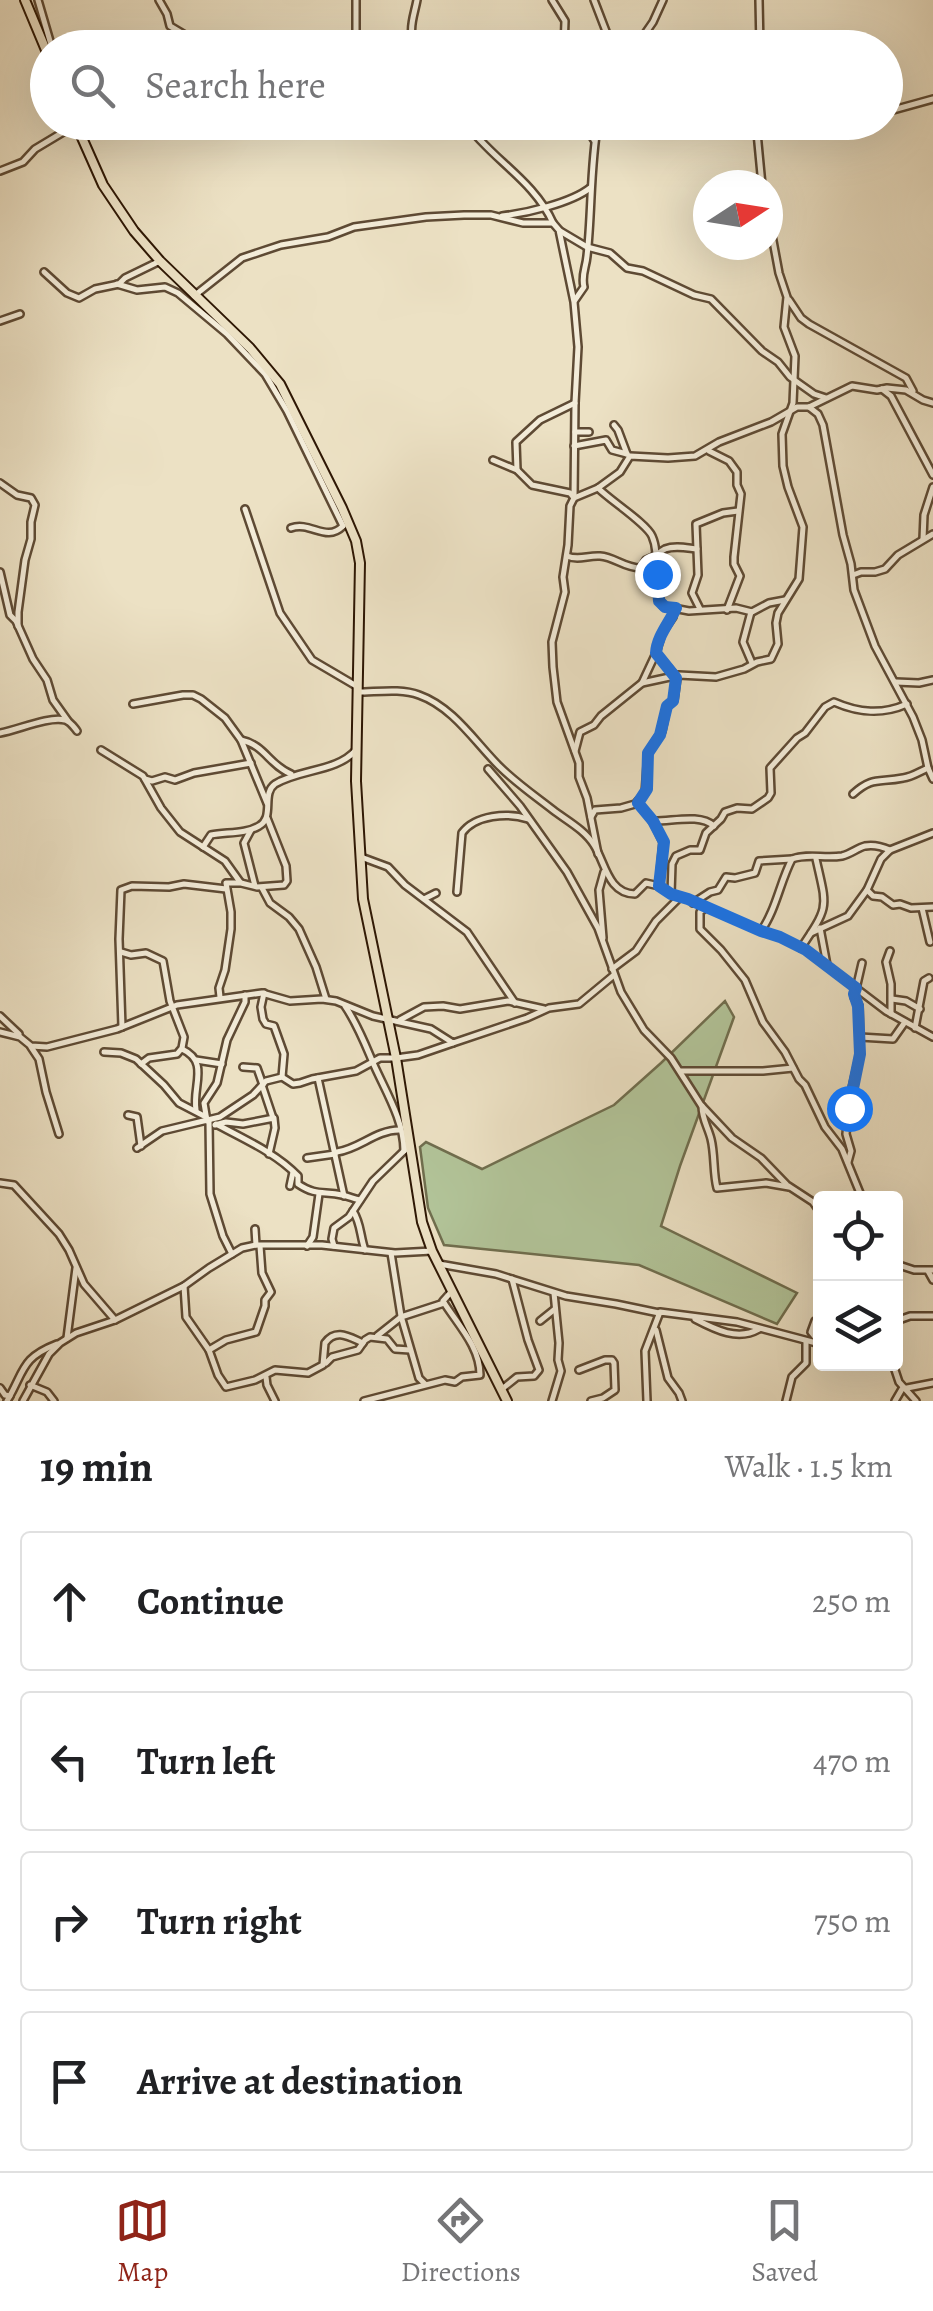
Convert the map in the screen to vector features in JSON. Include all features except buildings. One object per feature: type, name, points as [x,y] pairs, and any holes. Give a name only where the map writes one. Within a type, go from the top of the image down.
[{"type":"main road","points":[[26,0],[41,30]]},
{"type":"main road","points":[[83,140],[112,201],[135,233],[250,348],[280,384],[358,546],[359,856],[363,899],[393,1021],[406,1149],[432,1250],[507,1401]]},
{"type":"street","points":[[38,0],[43,30]]},
{"type":"street","points":[[159,0],[170,26],[177,30]]},
{"type":"street","points":[[356,0],[356,30]]},
{"type":"street","points":[[411,30],[417,0]]},
{"type":"street","points":[[552,0],[565,21],[565,30]]},
{"type":"street","points":[[594,0],[606,30]]},
{"type":"street","points":[[647,30],[662,0]]},
{"type":"street","points":[[759,0],[760,30]]},
{"type":"street","points":[[903,107],[933,99]]},
{"type":"street","points":[[0,170],[24,162],[49,140]]},
{"type":"street","points":[[481,140],[518,175],[559,230],[587,247],[608,252],[628,268],[711,300],[795,380],[826,398]]},
{"type":"street","points":[[758,140],[761,170]]},
{"type":"street","points":[[574,302],[584,286],[596,142]]},
{"type":"street","points":[[499,217],[581,195],[592,186]]},
{"type":"street","points":[[194,296],[242,258],[354,227],[464,214],[522,223],[553,222]]},
{"type":"street","points":[[559,230],[574,302],[578,347],[574,498],[562,577],[565,592],[552,649],[557,702],[575,754],[598,854]]},
{"type":"street","points":[[777,260],[787,297],[807,323],[906,378],[914,394]]},
{"type":"street","points":[[44,272],[76,298],[117,284],[160,261]]},
{"type":"street","points":[[117,284],[137,290],[165,286],[178,293],[265,374],[345,523],[337,532],[323,534],[302,525],[291,528]]},
{"type":"street","points":[[575,754],[580,732],[594,725],[642,683],[674,675],[712,678],[772,658],[778,644],[776,619],[799,579],[804,526],[783,466],[782,434],[791,412],[795,380],[795,356],[784,327],[787,297]]},
{"type":"street","points":[[0,321],[20,314]]},
{"type":"street","points":[[809,407],[852,386],[906,390],[933,403]]},
{"type":"street","points":[[888,390],[933,476]]},
{"type":"street","points":[[574,498],[570,493],[533,486],[520,476],[516,442],[540,420],[575,403]]},
{"type":"street","points":[[574,446],[606,440],[612,450],[628,455],[695,456],[802,406],[818,414],[854,590],[870,634],[907,704],[933,779]]},
{"type":"street","points":[[574,498],[598,488],[622,470],[628,455],[614,425]]},
{"type":"street","points":[[575,432],[589,432]]},
{"type":"street","points":[[709,451],[729,461],[742,493],[734,564],[740,577],[727,610]]},
{"type":"street","points":[[493,460],[517,470]]},
{"type":"street","points":[[0,483],[13,493],[31,498],[35,506],[18,626]]},
{"type":"street","points":[[923,539],[924,515],[933,487]]},
{"type":"street","points":[[598,488],[647,528],[653,539],[661,604],[693,611],[738,608],[751,612],[785,600]]},
{"type":"street","points":[[245,509],[280,614],[312,660],[358,689],[411,693],[432,701],[504,770],[583,833],[594,844],[604,872],[629,894],[635,894],[646,883],[659,886],[780,937],[828,966],[891,1014],[933,1037]]},
{"type":"street","points":[[700,609],[692,592],[698,575],[698,523],[738,510]]},
{"type":"street","points":[[852,575],[885,569],[898,555],[933,534]]},
{"type":"street","points":[[642,568],[646,560],[658,557],[664,550],[697,549]]},
{"type":"street","points":[[566,556],[601,556],[623,566],[642,568],[657,586]]},
{"type":"street","points":[[0,572],[9,614],[47,680],[54,700],[77,731]]},
{"type":"street","points":[[642,683],[676,608]]},
{"type":"street","points":[[751,612],[743,644],[752,664]]},
{"type":"street","points":[[590,820],[594,810],[638,803],[647,789],[648,753],[660,735],[667,706],[673,701],[676,678],[656,653]]},
{"type":"street","points":[[895,682],[933,680]]},
{"type":"street","points":[[133,704],[192,695],[225,718],[252,763],[268,804]]},
{"type":"street","points":[[671,894],[676,856],[699,851],[705,835],[728,810],[752,809],[768,798],[770,768],[829,704],[834,702],[849,710],[886,712],[907,704]]},
{"type":"street","points":[[0,732],[68,721]]},
{"type":"street","points":[[240,740],[258,746],[282,770],[293,774]]},
{"type":"street","points":[[220,997],[230,928],[227,883],[258,887],[285,884],[288,874],[267,818],[270,787],[293,774],[346,759],[357,749]]},
{"type":"street","points":[[101,750],[152,781],[252,763]]},
{"type":"street","points":[[854,794],[866,783],[907,778],[928,768]]},
{"type":"street","points":[[488,769],[567,872],[604,942],[623,997],[644,1030],[680,1071],[702,1106],[732,1138],[813,1202]]},
{"type":"street","points":[[145,778],[180,832],[225,861],[242,883]]},
{"type":"street","points":[[638,803],[664,842],[659,886]]},
{"type":"street","points":[[457,892],[465,828],[510,814],[531,821]]},
{"type":"street","points":[[203,847],[213,834],[251,830],[267,818]]},
{"type":"street","points":[[652,821],[704,820],[714,826]]},
{"type":"street","points":[[251,830],[244,843],[258,887],[298,928],[326,999]]},
{"type":"street","points":[[812,933],[848,916],[890,850],[933,833]]},
{"type":"street","points":[[693,902],[718,890],[728,877],[754,874],[759,861],[848,855],[865,846],[886,846],[890,850]]},
{"type":"street","points":[[359,856],[387,867],[471,936],[515,1003]]},
{"type":"street","points":[[801,948],[824,909],[825,892],[816,858]]},
{"type":"street","points":[[761,931],[792,859]]},
{"type":"street","points":[[604,872],[600,890],[604,942]]},
{"type":"street","points":[[122,1027],[122,889],[184,884],[226,889]]},
{"type":"street","points":[[867,890],[891,905],[933,908]]},
{"type":"street","points":[[424,899],[436,893]]},
{"type":"street","points":[[210,1121],[253,1095],[267,1081],[282,1078],[295,1084],[356,1071],[384,1057],[443,1048],[549,1010],[580,1004],[636,951],[659,918],[680,897]]},
{"type":"street","points":[[710,908],[700,911],[700,930],[744,980],[762,1020],[805,1085],[825,1127],[848,1162],[859,1191]]},
{"type":"street","points":[[922,908],[930,942]]},
{"type":"street","points":[[820,920],[828,966]]},
{"type":"street","points":[[890,951],[886,965],[891,984],[891,1014]]},
{"type":"street","points":[[120,952],[146,953],[163,962],[176,1021],[183,1034],[182,1049],[177,1054],[146,1059],[141,1064]]},
{"type":"street","points":[[848,1162],[848,1101],[860,1037],[854,994],[862,963]]},
{"type":"street","points":[[915,1028],[922,988],[929,978]]},
{"type":"street","points":[[28,1044],[47,1047],[122,1027],[172,1006],[264,993],[294,1002],[326,999],[393,1021],[431,1028],[452,1043]]},
{"type":"street","points":[[264,993],[262,1019],[275,1027],[284,1056],[282,1078]]},
{"type":"street","points":[[232,1254],[210,1198],[210,1121],[204,1103],[218,1082],[245,995]]},
{"type":"street","points":[[892,999],[920,1009]]},
{"type":"street","points":[[393,1021],[424,1007],[460,1009],[499,1002],[549,1010]]},
{"type":"street","points":[[334,1246],[334,1228],[349,1217],[374,1178],[406,1149],[360,1028],[344,1004]]},
{"type":"street","points":[[0,1016],[39,1059],[59,1134]]},
{"type":"street","points":[[860,1037],[893,1040],[905,1022]]},
{"type":"street","points":[[0,1032],[20,1037]]},
{"type":"street","points":[[182,1049],[196,1060],[196,1110]]},
{"type":"street","points":[[104,1052],[133,1057],[179,1103],[269,1154],[293,1172],[299,1186],[319,1194],[360,1200]]},
{"type":"street","points":[[196,1060],[222,1064]]},
{"type":"street","points":[[244,1067],[256,1068],[273,1118],[275,1128],[269,1154]]},
{"type":"street","points":[[680,1071],[793,1068]]},
{"type":"street","points":[[318,1078],[344,1196]]},
{"type":"street","points":[[702,1106],[717,1188],[766,1183],[792,1188]]},
{"type":"street","points":[[128,1115],[137,1117],[139,1147],[162,1130],[210,1121],[242,1124],[273,1118]]},
{"type":"street","points":[[307,1158],[340,1153],[371,1136],[401,1130]]},
{"type":"street","points":[[290,1186],[293,1172]]},
{"type":"street","points":[[0,1183],[14,1184],[51,1225],[70,1250],[84,1284],[115,1320]]},
{"type":"street","points":[[307,1246],[313,1237],[319,1194]]},
{"type":"street","points":[[353,1210],[365,1250]]},
{"type":"street","points":[[210,1350],[226,1340],[256,1332],[264,1300],[271,1292],[262,1273],[255,1229]]},
{"type":"street","points":[[224,1240],[242,1248]]},
{"type":"street","points":[[5,1400],[29,1360],[40,1350],[115,1320],[184,1286],[242,1248],[432,1250]]},
{"type":"street","points":[[391,1252],[410,1350],[419,1378],[428,1386]]},
{"type":"street","points":[[438,1264],[496,1274],[554,1293],[659,1313],[720,1319],[813,1342]]},
{"type":"street","points":[[903,1266],[930,1270],[933,1280]]},
{"type":"street","points":[[23,1401],[48,1354],[63,1340],[76,1268]]},
{"type":"street","points":[[502,1390],[517,1377],[534,1376],[539,1370],[512,1279]]},
{"type":"street","points":[[184,1286],[186,1317],[210,1350],[226,1387],[278,1370],[308,1373],[332,1357],[356,1351],[367,1339],[376,1337],[387,1339],[397,1350],[410,1350]]},
{"type":"street","points":[[364,1401],[444,1380],[455,1382],[478,1376],[471,1343],[444,1303],[452,1292]]},
{"type":"street","points":[[552,1401],[562,1371],[554,1293]]},
{"type":"street","points":[[376,1337],[401,1317],[444,1303]]},
{"type":"street","points":[[540,1322],[555,1310]]},
{"type":"street","points":[[647,1401],[645,1352],[659,1313]]},
{"type":"street","points":[[903,1318],[933,1316]]},
{"type":"street","points":[[693,1317],[710,1328],[736,1335],[760,1328]]},
{"type":"street","points":[[655,1327],[668,1378],[682,1401]]},
{"type":"street","points":[[549,1332],[558,1330]]},
{"type":"street","points":[[324,1365],[329,1338],[342,1334],[363,1343]]},
{"type":"street","points":[[786,1401],[793,1375],[806,1364],[806,1340]]},
{"type":"street","points":[[579,1370],[613,1360],[616,1387],[610,1394],[591,1401]]},
{"type":"street","points":[[895,1371],[916,1401]]},
{"type":"street","points":[[266,1375],[267,1386],[276,1401]]},
{"type":"street","points":[[895,1401],[904,1388],[933,1383]]},
{"type":"street","points":[[30,1385],[47,1392],[54,1401]]},
{"type":"street","points":[[0,1388],[5,1400]]},
{"type":"street","points":[[610,1394],[616,1401]]},
{"type":"green space","points":[[725,1001],[734,1017],[661,1226],[797,1293],[777,1324],[639,1265],[444,1245],[428,1208],[420,1147],[426,1142],[482,1169],[614,1105]]},
{"type":"route","points":[[657,574],[659,601],[665,607],[676,608],[656,653],[676,678],[673,701],[667,706],[661,733],[648,753],[647,789],[638,803],[664,842],[659,886],[806,950],[856,988],[860,1054],[849,1108]]}]
